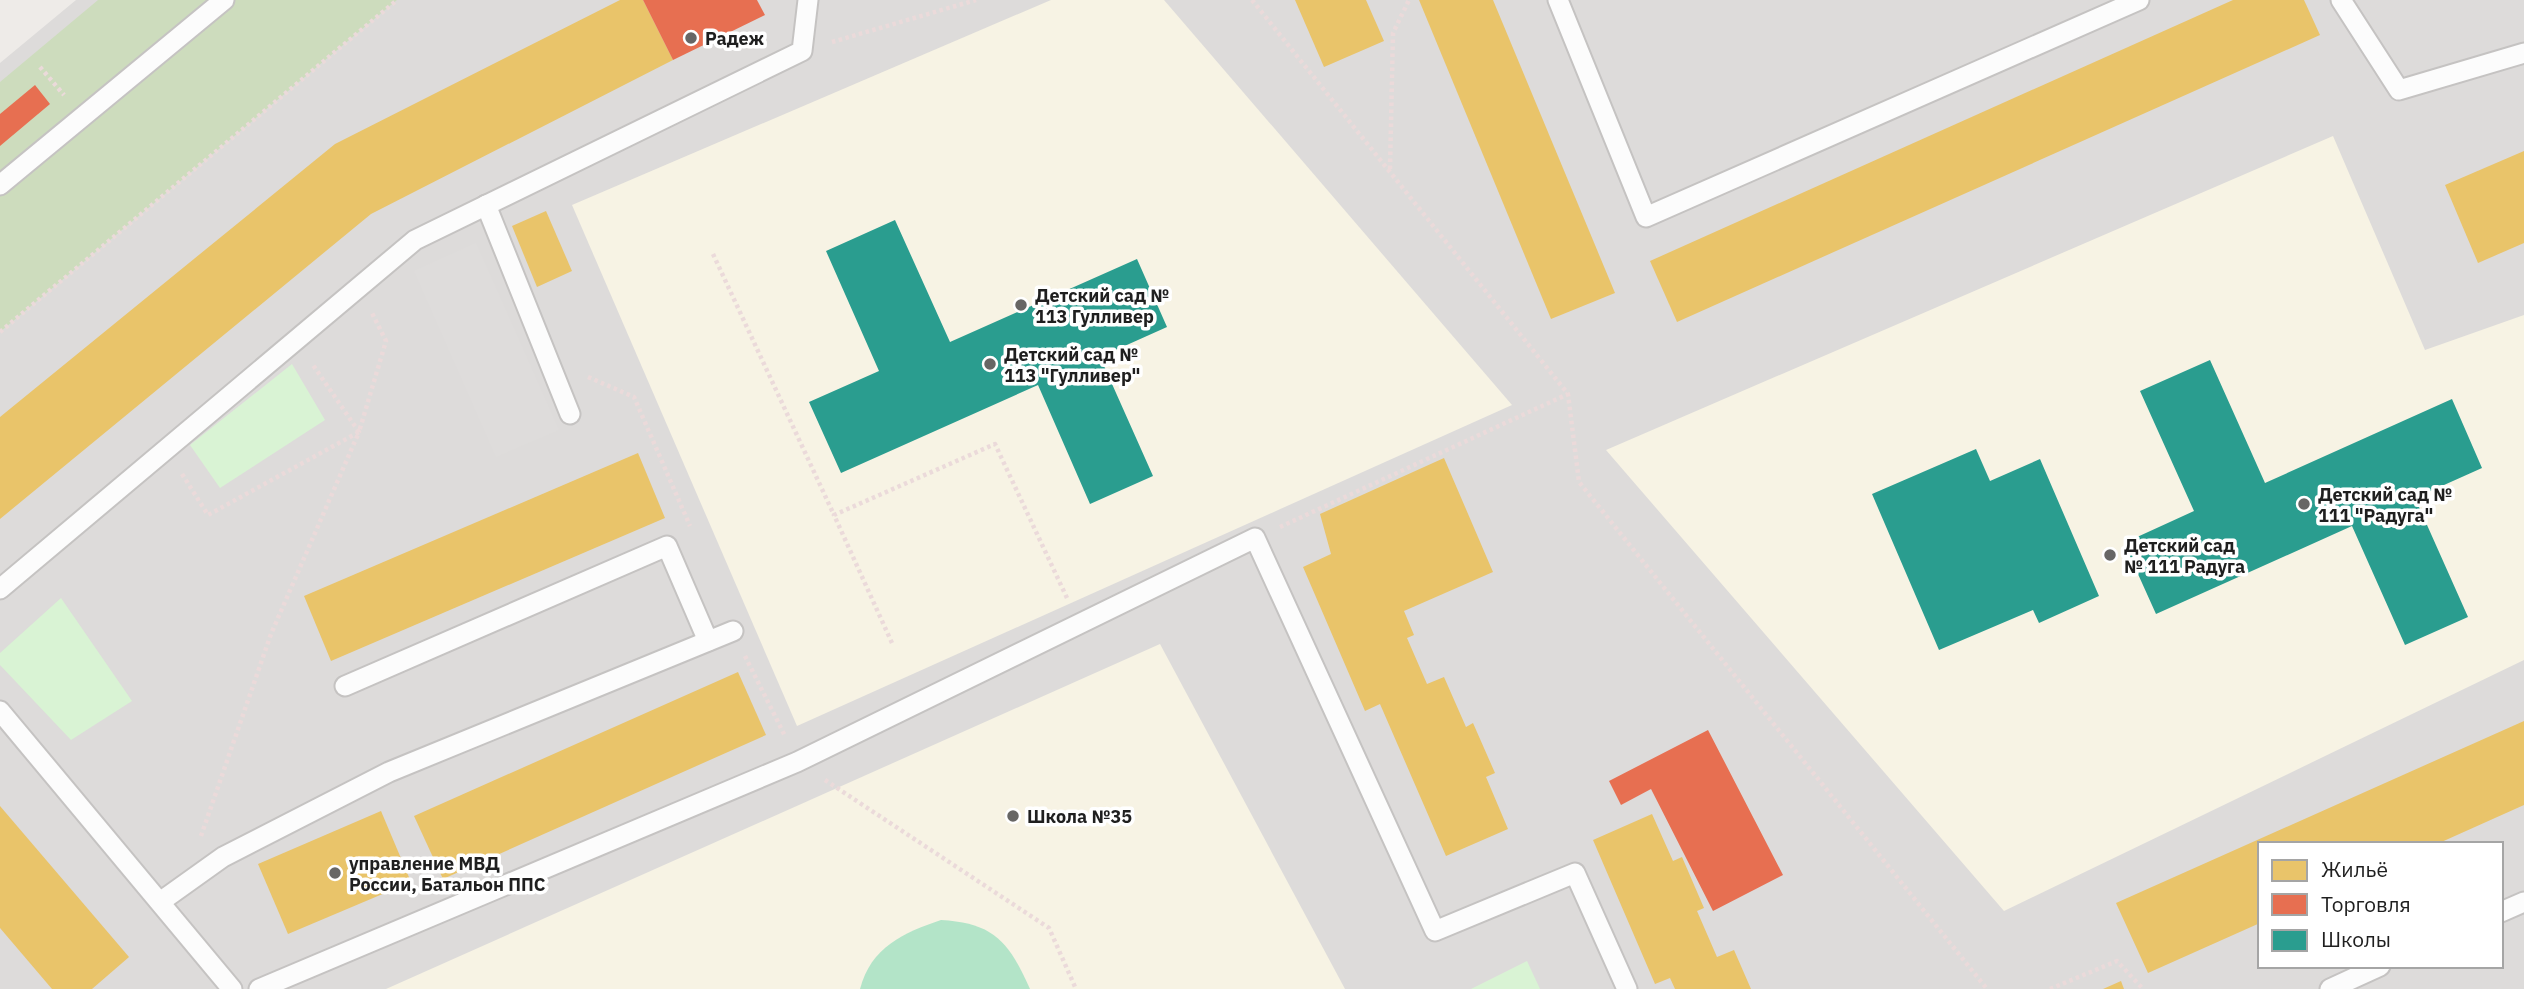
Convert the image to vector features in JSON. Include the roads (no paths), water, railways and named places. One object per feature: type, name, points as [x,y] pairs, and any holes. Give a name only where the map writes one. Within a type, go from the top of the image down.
[{"type":"lane","points":[[0,185],[224,0]]},
{"type":"lane","points":[[0,589],[415,240],[802,51],[808,0]]},
{"type":"lane","points":[[1558,0],[1646,217],[2139,0]]},
{"type":"lane","points":[[2340,0],[2399,90],[2524,53]]},
{"type":"lane","points":[[486,205],[570,414]]},
{"type":"lane","points":[[259,989],[797,762],[1255,538],[1436,931],[1575,873],[1627,989]]},
{"type":"lane","points":[[345,686],[667,546],[708,641]]},
{"type":"lane","points":[[160,902],[223,857],[389,772],[733,631]]},
{"type":"lane","points":[[0,710],[232,989]]},
{"type":"lane","points":[[2503,911],[2524,902]]},
{"type":"lane","points":[[2330,989],[2376,968]]},
{"type":"place","name":"Радеж","points":[[691,38]]},
{"type":"place","name":"Детский сад № 113 Гулливер","points":[[1021,305]]},
{"type":"place","name":"Детский сад № 113 \"Гулливер\"","points":[[990,364]]},
{"type":"place","name":"Детский сад № 111 \"Радуга\"","points":[[2304,504]]},
{"type":"place","name":"Детский сад № 111 Радуга","points":[[2110,555]]},
{"type":"place","name":"Школа №35","points":[[1013,816]]},
{"type":"place","name":"управление МВД России, Батальон ППС","points":[[335,873]]}]
